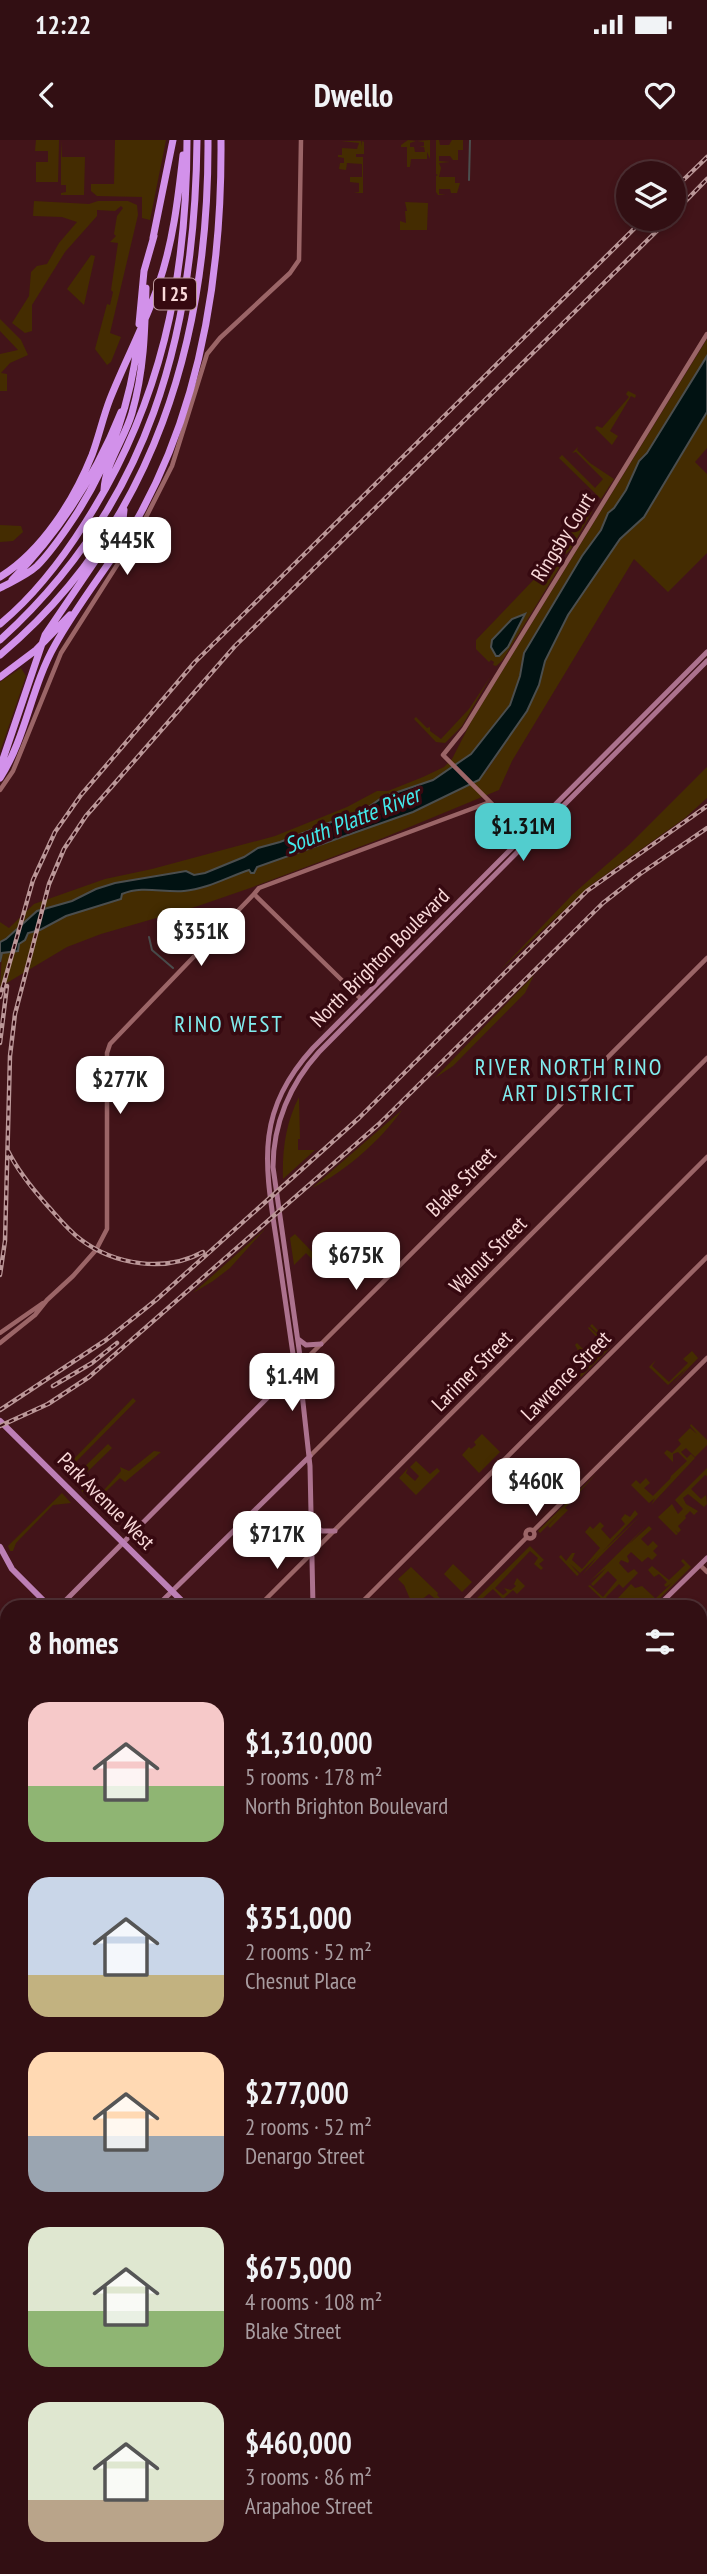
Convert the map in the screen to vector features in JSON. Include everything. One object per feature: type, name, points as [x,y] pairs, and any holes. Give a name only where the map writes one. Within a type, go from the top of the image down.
[{"type":"highway","points":[[104,494],[105,478],[123,439],[141,383],[146,332],[147,269],[173,140]]},
{"type":"highway","points":[[0,577],[39,542],[73,493],[91,457],[109,402],[154,296],[166,260],[175,221],[186,140]]},
{"type":"highway","name":"I 25","points":[[0,624],[25,601],[56,565],[104,494],[138,424],[167,334],[178,280],[185,227],[186,140]]},
{"type":"highway","points":[[0,640],[48,591],[85,545],[119,491],[149,426],[173,350],[188,279],[195,214],[197,140]]},
{"type":"highway","name":"I 25","points":[[0,655],[43,616],[95,552],[124,506],[160,432],[188,340],[197,298],[205,240],[208,140]]},
{"type":"highway","points":[[0,778],[49,657],[140,514],[187,400],[213,283],[220,206],[221,140]]},
{"type":"highway","points":[[0,590],[36,566],[55,544],[84,503],[117,436],[129,397],[135,364],[145,264],[153,236]]},
{"type":"highway","points":[[0,590],[49,539],[73,505],[114,428],[135,364]]},
{"type":"highway","points":[[91,474],[122,371]]},
{"type":"highway","points":[[0,768],[45,635],[123,520],[124,506]]},
{"type":"highway","points":[[0,677],[53,633],[83,602]]},
{"type":"main road","name":"North Brighton Boulevard","points":[[316,1050],[707,652]]},
{"type":"main road","name":"North Brighton Boulevard","points":[[316,1050],[361,999],[707,661]]},
{"type":"main road","points":[[664,703],[669,690]]},
{"type":"main road","points":[[313,1600],[310,1456],[298,1339],[274,1182],[274,1154],[277,1129],[287,1100],[316,1050]]},
{"type":"main road","points":[[299,1366],[293,1350],[266,1157],[269,1129],[282,1092],[296,1069],[316,1050]]},
{"type":"main road","points":[[298,1339],[306,1345],[321,1344]]},
{"type":"main road","name":"Blake Street","points":[[66,1600],[299,1366]]},
{"type":"main road","name":"Park Avenue West","points":[[0,1421],[181,1600]]},
{"type":"main road","name":"Walnut Street","points":[[164,1600],[310,1456]]},
{"type":"main road","points":[[312,1523],[322,1531],[335,1531]]},
{"type":"main road","points":[[0,1547],[12,1569],[42,1600]]},
{"type":"main road","points":[[664,1600],[707,1558]]},
{"type":"street","points":[[0,790],[12,774],[61,653],[128,550],[172,466],[207,354],[220,338],[290,273],[299,260],[301,140]]},
{"type":"street","name":"Ringsby Court","points":[[490,802],[443,755],[464,729],[707,334]]},
{"type":"street","points":[[0,1333],[47,1300],[73,1276],[96,1250],[107,1229],[107,1053],[110,1044],[259,888],[490,802],[526,838]]},
{"type":"street","points":[[254,894],[361,999]]},
{"type":"street","name":"Blake Street","points":[[299,1366],[707,958]]},
{"type":"street","name":"Walnut Street","points":[[310,1456],[707,1058]]},
{"type":"street","name":"Larimer Street","points":[[265,1600],[707,1157]]},
{"type":"street","name":"Lawrence Street","points":[[364,1600],[707,1256]]},
{"type":"street","points":[[0,1343],[35,1315],[47,1300]]},
{"type":"street","points":[[465,1600],[527,1538],[533,1538],[533,1531],[707,1358]]},
{"type":"street","points":[[700,1565],[707,1572]]},
{"type":"shaded area","points":[[36,140],[59,140],[58,182],[36,182],[36,162],[48,162],[48,151],[35,151]]},
{"type":"shaded area","points":[[61,140],[62,157],[85,157],[84,195],[61,195],[66,192],[66,185],[61,185]]},
{"type":"shaded area","points":[[115,140],[166,140],[150,220],[142,218],[142,197],[97,196],[91,191],[91,184],[114,184]]},
{"type":"shaded area","points":[[408,140],[416,141],[410,143],[415,152],[425,152],[424,147],[419,147],[424,146],[424,142],[417,141],[430,140],[430,159],[427,152],[427,159],[411,159],[410,167],[407,167],[407,147],[401,145]]},
{"type":"shaded area","points":[[436,140],[439,140],[440,145],[449,145],[452,140],[463,140],[463,150],[458,150],[458,160],[453,160],[450,156],[439,156],[439,161],[450,162],[439,163],[439,177],[455,177],[455,183],[460,183],[457,193],[451,193],[450,189],[439,189],[439,194],[446,195],[438,195],[436,192]]},
{"type":"shaded area","points":[[341,141],[361,141],[361,146],[362,141],[364,142],[364,154],[356,154],[356,157],[363,157],[363,193],[354,193],[359,192],[359,183],[350,182],[350,177],[362,177],[362,164],[347,163],[346,170],[339,169],[344,158],[338,157],[342,155],[342,148],[357,149],[359,143]]},
{"type":"shaded area","points":[[34,201],[89,204],[98,201],[128,201],[137,205],[138,215],[110,333],[121,337],[111,362],[107,365],[95,349],[107,304],[110,305],[113,292],[111,290],[118,243],[110,242],[116,236],[117,216],[123,208],[121,206],[115,211],[97,210],[97,216],[65,252],[32,305],[32,331],[25,333],[12,323],[29,296],[31,272],[37,266],[47,264],[59,243],[77,222],[62,217],[33,216]]},
{"type":"shaded area","points":[[405,202],[428,203],[427,230],[400,230],[400,221],[406,223]]},
{"type":"shaded area","points":[[91,255],[95,256],[84,305],[67,289]]},
{"type":"shaded area","points":[[0,319],[21,340],[28,355],[10,363],[1,373],[7,374],[7,391],[0,391],[0,354],[18,350],[0,331]]},
{"type":"shaded area","points":[[707,339],[707,356],[647,453],[639,461],[626,490],[608,513],[601,530],[582,556],[542,623],[521,664],[510,705],[471,754],[433,780],[383,797],[367,808],[258,848],[244,857],[205,873],[194,875],[186,871],[115,883],[72,901],[37,911],[0,942],[0,922],[9,928],[34,904],[105,879],[275,836],[347,807],[377,791],[388,791],[444,767],[452,759],[472,720]]},
{"type":"shaded area","points":[[628,391],[636,395],[635,398],[631,396],[610,431],[618,436],[612,445],[595,428],[602,428],[629,397],[626,394]]},
{"type":"shaded area","points":[[707,412],[707,448],[695,462],[707,474],[707,553],[668,592],[634,559],[512,761],[499,790],[383,838],[253,887],[67,947],[0,987],[2,953],[19,944],[28,933],[40,930],[53,921],[120,899],[122,894],[148,888],[164,891],[234,875],[413,812],[486,772],[527,711],[539,685],[545,661],[568,615],[620,539],[644,517]]},
{"type":"shaded area","points":[[578,447],[577,450],[590,463],[614,479],[601,499],[559,458],[562,455],[595,488],[603,479],[576,452],[572,453]]},
{"type":"shaded area","points":[[593,510],[571,549],[563,554],[558,545]]},
{"type":"shaded area","points":[[0,525],[21,526],[23,532],[13,541],[0,542]]},
{"type":"shaded area","points":[[549,556],[560,561],[559,568],[502,661],[496,666],[493,665],[494,662],[489,662],[476,649],[476,640],[544,569],[540,565]]},
{"type":"shaded area","points":[[21,668],[26,676],[0,752],[0,682]]},
{"type":"shaded area","points":[[491,676],[462,726],[445,743],[436,742],[414,719],[416,717],[427,728],[430,727],[430,731],[441,739],[469,709]]},
{"type":"shaded area","points":[[707,767],[707,798],[685,818],[591,885],[500,970],[573,894],[630,844]]},
{"type":"shaded area","points":[[534,975],[525,993],[453,1066],[435,1078]]},
{"type":"shaded area","points":[[299,1097],[298,1150],[315,1150],[283,1179],[286,1136]]},
{"type":"shaded area","points":[[402,1110],[362,1154],[312,1188]]},
{"type":"shaded area","points":[[266,1228],[230,1268],[193,1293]]},
{"type":"shaded area","points":[[295,1234],[322,1262],[318,1265],[306,1253],[294,1265],[290,1238]]},
{"type":"shaded area","points":[[592,1324],[610,1343],[607,1345],[610,1348],[581,1377],[579,1375],[598,1356],[589,1364],[587,1362],[590,1358],[585,1352],[581,1356],[575,1345],[577,1343],[592,1358],[604,1345],[589,1327],[606,1342],[590,1326]]},
{"type":"shaded area","points":[[707,1349],[670,1387],[687,1368],[668,1385],[649,1367],[656,1360],[652,1366],[669,1382],[688,1363],[683,1359],[692,1351],[698,1358]]},
{"type":"shaded area","points":[[133,1398],[136,1401],[69,1469],[66,1467]]},
{"type":"shaded area","points":[[691,1424],[707,1440],[707,1445],[695,1457],[686,1448],[681,1452],[687,1458],[691,1454],[695,1458],[651,1505],[655,1498],[649,1503],[631,1485],[636,1480],[640,1484],[646,1478],[650,1483],[644,1488],[653,1496],[670,1479],[687,1461],[678,1452],[673,1454],[673,1462],[664,1453],[667,1450],[672,1453],[681,1444],[678,1440],[690,1428],[697,1434]]},
{"type":"shaded area","points":[[482,1434],[500,1452],[479,1473],[462,1455],[469,1447],[471,1449],[476,1445],[474,1442]]},
{"type":"shaded area","points":[[108,1444],[112,1448],[77,1482],[88,1494],[86,1496],[72,1479]]},
{"type":"shaded area","points":[[154,1451],[161,1452],[125,1482],[120,1478],[94,1503],[90,1499],[92,1497],[95,1500],[121,1471],[120,1467],[129,1471]]},
{"type":"shaded area","points":[[416,1461],[430,1474],[437,1468],[440,1471],[416,1495],[399,1478],[408,1468],[406,1473],[415,1481],[419,1476],[410,1467]]},
{"type":"shaded area","points":[[707,1468],[707,1476],[691,1489],[701,1499],[706,1495],[707,1504],[704,1507],[688,1494],[683,1498],[686,1504],[698,1511],[694,1515],[690,1511],[685,1516],[678,1526],[681,1530],[678,1533],[675,1530],[678,1534],[676,1535],[658,1517],[672,1504],[678,1514],[683,1509],[675,1500]]},
{"type":"shaded area","points":[[597,1473],[565,1508],[568,1510],[550,1528],[548,1526],[560,1513],[540,1533],[538,1531]]},
{"type":"shaded area","points":[[62,1493],[71,1503],[53,1505],[16,1543],[13,1551],[10,1551],[8,1546]]},
{"type":"shaded area","points":[[635,1510],[638,1514],[603,1551],[640,1516],[582,1575],[597,1557],[580,1573],[570,1564],[579,1574],[577,1576],[559,1557],[561,1555],[566,1561],[575,1553],[572,1560],[582,1569],[600,1548],[585,1532],[590,1526],[593,1529],[600,1522],[604,1526],[601,1529],[610,1539],[625,1524],[621,1519],[625,1514],[630,1517]]},
{"type":"shaded area","points":[[648,1524],[628,1545],[649,1526],[652,1529],[641,1539],[648,1546],[653,1541],[658,1546],[653,1551],[657,1555],[652,1560],[648,1557],[642,1562],[631,1552],[627,1556],[628,1563],[621,1560],[619,1563],[628,1573],[634,1569],[638,1573],[623,1588],[619,1584],[606,1597],[608,1600],[603,1600],[588,1586],[603,1597],[617,1580],[608,1571],[593,1586],[591,1584],[606,1568],[589,1582]]},
{"type":"shaded area","points":[[530,1546],[544,1560],[539,1564],[543,1568],[541,1570],[534,1564],[538,1558],[530,1551],[495,1588],[503,1595],[507,1592],[504,1588],[511,1590],[516,1586],[514,1584],[517,1578],[525,1586],[517,1594],[513,1590],[503,1599],[493,1589],[483,1598],[485,1600],[475,1600]]},
{"type":"shaded area","points":[[683,1559],[691,1567],[658,1600],[656,1598],[672,1583],[666,1587],[664,1585],[667,1582],[659,1574],[654,1577],[648,1570],[652,1566],[669,1580],[685,1565],[681,1561]]},
{"type":"shaded area","points":[[453,1564],[472,1582],[462,1592],[444,1574]]},
{"type":"shaded area","points":[[411,1567],[440,1598],[437,1600],[429,1594],[421,1600],[410,1600],[404,1585],[398,1579]]},
{"type":"shaded area","points":[[631,1584],[635,1588],[642,1586],[655,1598],[620,1600],[618,1598]]},
{"type":"water","name":"South Platte River","points":[[707,356],[707,412],[644,517],[620,539],[568,615],[545,661],[539,685],[527,711],[479,780],[413,812],[257,867],[254,873],[249,870],[193,890],[138,890],[122,894],[121,899],[66,916],[40,930],[28,933],[25,940],[19,944],[18,951],[2,953],[0,962],[0,942],[37,911],[72,901],[115,883],[186,871],[194,875],[205,873],[244,857],[258,848],[367,808],[383,797],[433,780],[471,754],[510,705],[520,676],[524,653],[582,556],[601,530],[608,513],[626,490],[639,461],[647,453]]},
{"type":"water","points":[[525,614],[508,647],[496,656],[491,647],[492,640],[512,619]]},
{"type":"waterway","points":[[469,180],[470,140]]},
{"type":"waterway","points":[[149,937],[152,950],[173,968]]},
{"type":"railway","points":[[686,177],[707,157]]},
{"type":"railway","points":[[686,201],[707,179]]},
{"type":"railway","points":[[0,997],[33,880],[55,832],[81,795],[195,662],[632,231]]},
{"type":"railway","points":[[0,1275],[5,1241],[10,1056],[15,1014],[49,884],[64,849],[86,816],[235,646],[657,231]]},
{"type":"railway","points":[[0,1410],[106,1340],[156,1300],[359,1118],[587,891],[707,806]]},
{"type":"railway","points":[[0,1426],[48,1404],[89,1377],[379,1124],[603,903],[707,828]]},
{"type":"railway","points":[[0,1043],[7,986]]},
{"type":"railway","points":[[8,1151],[25,1179],[46,1204],[71,1231],[93,1248],[124,1260],[156,1264],[188,1259],[203,1252]]},
{"type":"railway","points":[[53,1386],[92,1363],[117,1343]]},
{"type":"district","name":"RINO WEST","points":[[229,1024]]},
{"type":"district","name":"RIVER NORTH RINO ART DISTRICT","points":[[569,1080]]}]
